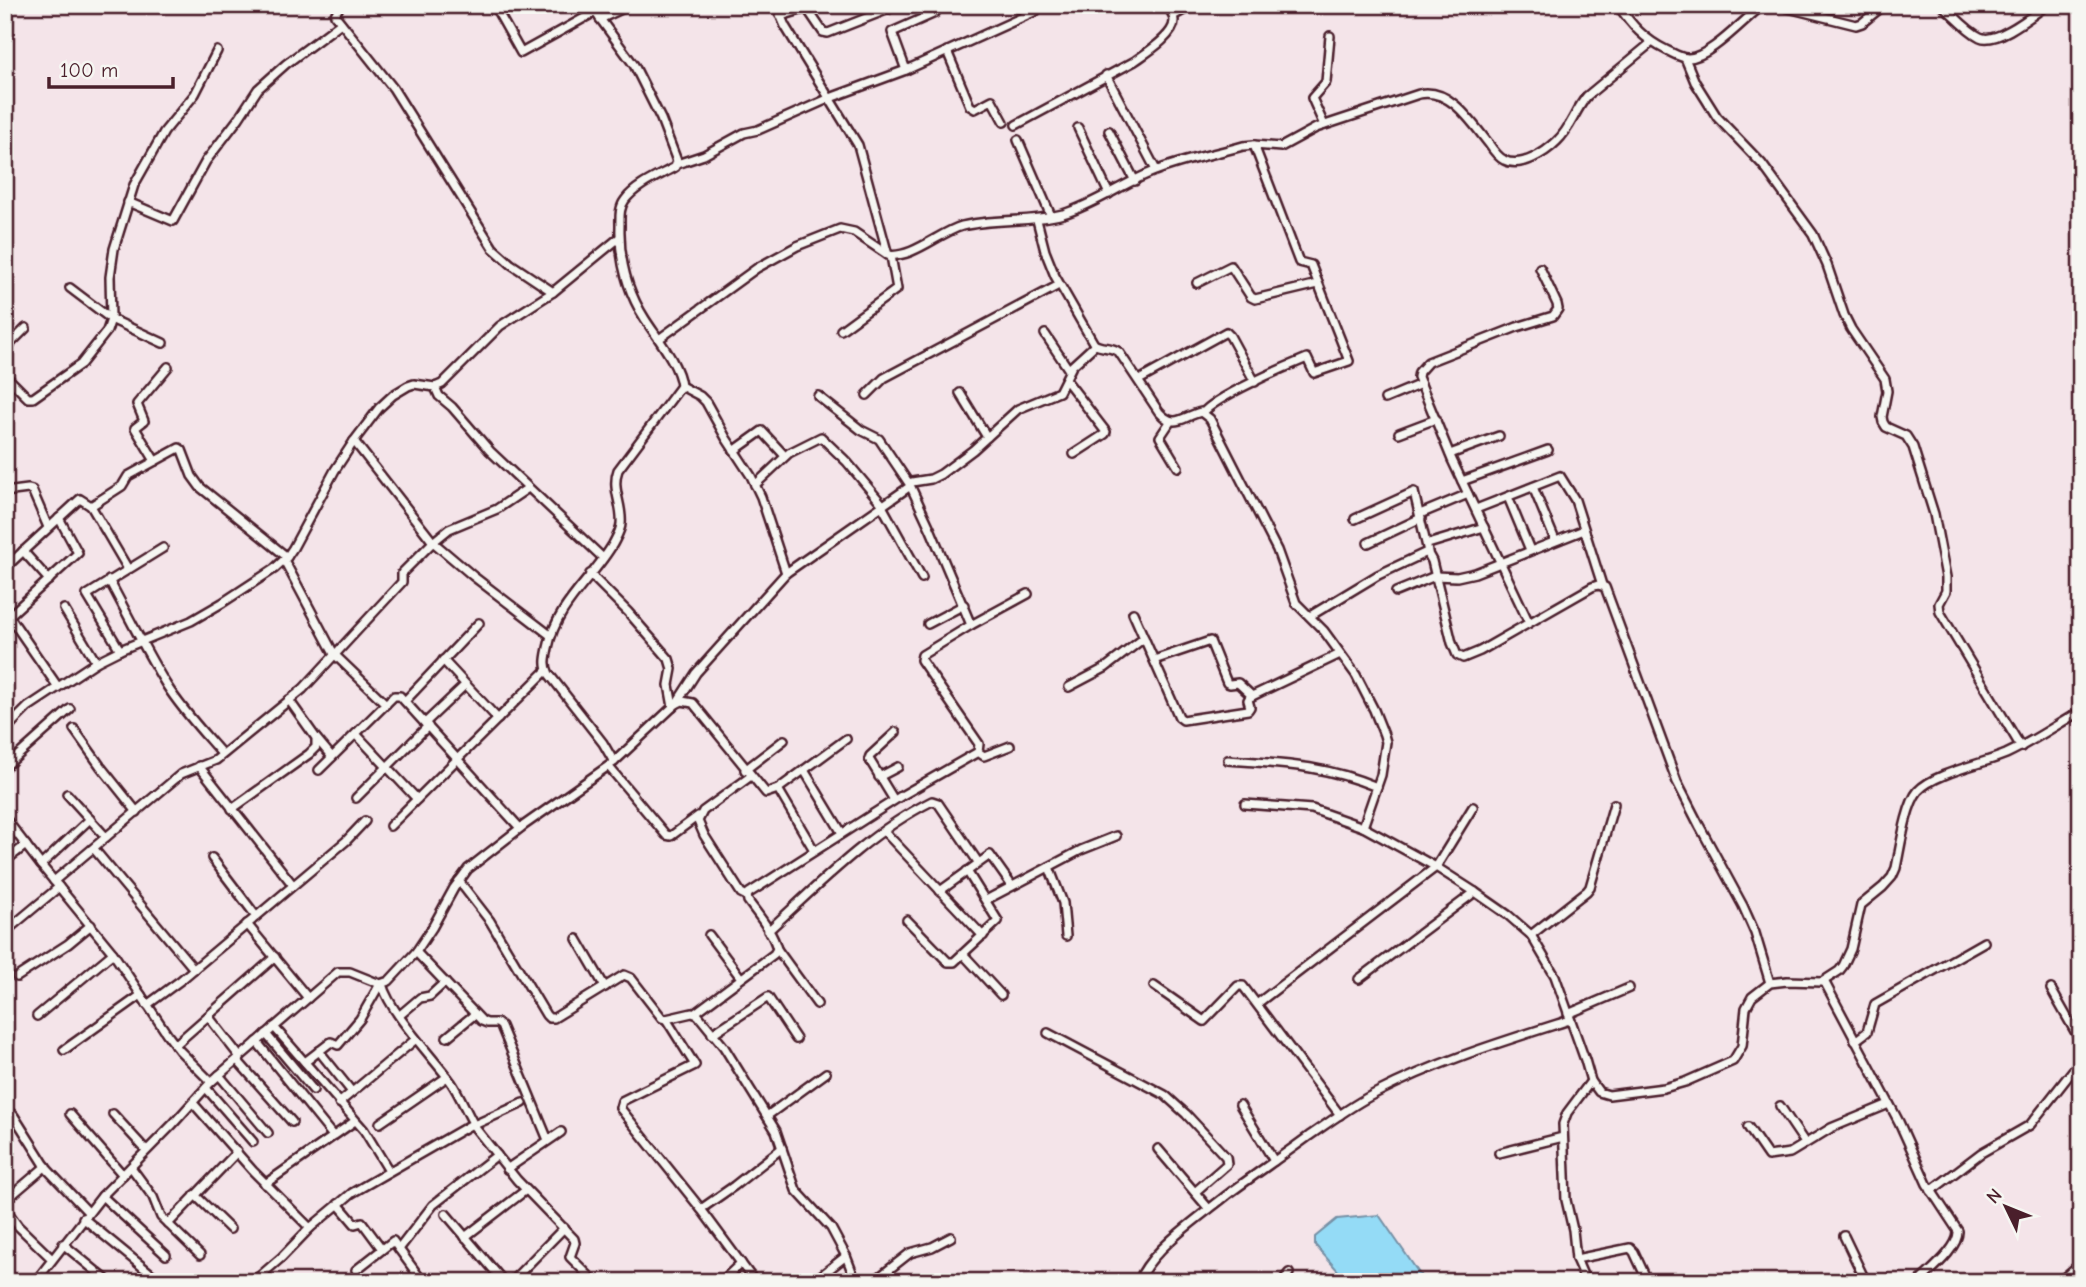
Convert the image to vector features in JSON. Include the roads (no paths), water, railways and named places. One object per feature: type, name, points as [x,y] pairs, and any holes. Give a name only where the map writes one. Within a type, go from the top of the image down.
[{"type":"street","points":[[340,5],[334,14],[393,88],[493,248],[511,264],[553,292]]},
{"type":"street","points":[[494,5],[521,53],[592,9],[634,65],[661,119],[677,164]]},
{"type":"street","points":[[600,19],[630,5]]},
{"type":"street","points":[[776,5],[858,145],[897,289],[841,330]]},
{"type":"street","points":[[1016,125],[1135,61],[1162,40],[1174,23],[1168,5]]},
{"type":"street","points":[[1173,16],[1193,5]]},
{"type":"street","points":[[1618,5],[1651,43],[1685,58],[1693,58],[1717,44],[1763,5]]},
{"type":"street","points":[[1776,5],[1856,25],[1884,5]]},
{"type":"street","points":[[1942,5],[1976,35],[1988,39],[2002,34],[2047,5]]},
{"type":"street","points":[[781,16],[808,10],[823,32],[828,33],[889,9]]},
{"type":"street","points":[[786,573],[755,485],[706,402],[681,386],[676,369],[627,283],[619,238],[620,212],[626,200],[637,190],[677,164],[695,159],[744,133],[758,130],[830,98],[906,70],[1036,11]]},
{"type":"street","points":[[906,70],[892,32],[935,13]]},
{"type":"street","points":[[128,202],[170,221],[175,219],[206,161],[258,89],[286,64],[341,23]]},
{"type":"street","points":[[1324,125],[1312,98],[1325,82],[1330,36]]},
{"type":"street","points":[[890,256],[916,248],[963,226],[1037,220],[1072,211],[1156,170],[1243,146],[1280,147],[1324,125],[1419,94],[1432,93],[1446,98],[1506,161],[1530,159],[1551,146],[1567,129],[1587,96],[1651,43]]},
{"type":"street","points":[[5,375],[28,398],[33,398],[81,364],[103,338],[111,319],[112,264],[134,185],[164,132],[195,93],[217,51]]},
{"type":"street","points":[[947,51],[970,106],[975,109],[992,100],[1004,122]]},
{"type":"street","points":[[1685,58],[1695,82],[1717,117],[1762,164],[1813,234],[1844,315],[1885,379],[1887,391],[1883,422],[1886,427],[1906,436],[1913,447],[1934,514],[1946,577],[1946,591],[1939,604],[1940,612],[2021,747]]},
{"type":"street","points":[[1107,75],[1156,170]]},
{"type":"street","points":[[1079,128],[1109,194]]},
{"type":"street","points":[[1109,131],[1135,180]]},
{"type":"street","points":[[1018,140],[1051,216]]},
{"type":"street","points":[[1203,413],[1210,405],[1307,358],[1314,373],[1349,361],[1311,265],[1299,262],[1254,145]]},
{"type":"street","points":[[1037,220],[1059,285],[1096,345],[1119,352],[1159,412],[1170,422]]},
{"type":"street","points":[[659,339],[757,268],[797,246],[840,229],[854,232],[890,256]]},
{"type":"street","points":[[5,730],[19,714],[96,662],[206,613],[266,575],[285,558],[299,539],[335,470],[379,408],[402,389],[414,384],[435,387],[442,384],[500,326],[553,292],[619,238]]},
{"type":"street","points":[[1197,283],[1231,266],[1255,299],[1318,284]]},
{"type":"street","points":[[1529,623],[1462,481],[1418,377],[1428,362],[1517,327],[1553,316],[1557,304],[1540,268]]},
{"type":"street","points":[[867,396],[884,377],[1059,285]]},
{"type":"street","points":[[70,288],[111,319],[163,343]]},
{"type":"street","points":[[5,349],[26,328]]},
{"type":"street","points":[[1139,380],[1226,332],[1255,382]]},
{"type":"street","points":[[1045,334],[1069,370]]},
{"type":"street","points":[[305,1062],[332,1041],[338,1045],[360,1019],[381,984],[389,981],[416,951],[468,869],[520,828],[612,765],[674,705],[696,673],[786,573],[912,482],[932,479],[941,474],[1018,409],[1059,393],[1069,370],[1096,345]]},
{"type":"street","points":[[155,461],[135,428],[144,421],[137,404],[168,367]]},
{"type":"street","points":[[1066,380],[1106,432],[1074,454]]},
{"type":"street","points":[[1385,399],[1421,384]]},
{"type":"street","points":[[681,386],[618,470],[615,481],[621,523],[612,544],[563,610],[550,635],[545,661],[547,670],[603,743],[612,765],[666,835],[671,836],[699,816],[784,740]]},
{"type":"street","points":[[435,387],[439,396],[452,407],[481,442],[603,558]]},
{"type":"street","points":[[960,393],[987,437]]},
{"type":"street","points":[[818,396],[861,430],[879,439],[909,486],[930,528],[971,625]]},
{"type":"street","points":[[1178,467],[1160,437],[1170,422],[1195,413],[1203,413],[1210,419],[1253,508],[1277,550],[1296,603],[1310,616],[1356,675],[1374,710],[1384,735],[1385,750],[1377,788],[1363,827]]},
{"type":"street","points":[[1399,433],[1436,419]]},
{"type":"street","points":[[734,451],[762,431],[785,456]]},
{"type":"street","points":[[1450,454],[1499,436]]},
{"type":"street","points":[[755,485],[785,456],[821,437],[847,462],[882,506],[922,578]]},
{"type":"street","points":[[354,441],[433,542],[472,576],[550,635]]},
{"type":"street","points":[[91,506],[122,486],[128,476],[181,449],[192,476],[200,487],[285,558],[334,653],[386,704]]},
{"type":"street","points":[[1462,481],[1548,450]]},
{"type":"street","points":[[1476,509],[1560,476],[1575,500],[1602,585],[1607,590],[1677,782],[1743,906],[1755,933],[1770,983]]},
{"type":"street","points":[[1533,486],[1555,540]]},
{"type":"street","points":[[5,932],[106,837],[181,774],[211,763],[303,689],[402,582],[402,573],[433,542],[457,525],[503,506],[528,488]]},
{"type":"street","points":[[5,492],[31,489],[48,527]]},
{"type":"street","points":[[1354,519],[1413,492],[1416,494],[1449,633],[1459,657],[1480,651],[1592,587],[1602,585]]},
{"type":"street","points":[[1368,543],[1468,494]]},
{"type":"street","points":[[1508,497],[1530,550]]},
{"type":"street","points":[[5,568],[80,499],[91,506],[128,569]]},
{"type":"street","points":[[58,687],[8,622],[11,613],[78,553],[59,518]]},
{"type":"street","points":[[1310,616],[1428,548],[1484,527]]},
{"type":"street","points":[[1396,592],[1435,576],[1466,576],[1584,530]]},
{"type":"street","points":[[120,650],[86,597],[88,592],[163,548]]},
{"type":"street","points":[[23,551],[50,580]]},
{"type":"street","points":[[590,574],[669,659],[672,669],[669,685],[674,705]]},
{"type":"street","points":[[109,579],[141,641],[181,706],[222,754]]},
{"type":"street","points":[[978,752],[979,744],[920,657],[1028,594]]},
{"type":"street","points":[[928,624],[964,605]]},
{"type":"street","points":[[64,609],[96,662]]},
{"type":"street","points":[[1133,613],[1180,719],[1248,710],[1248,698],[1340,654]]},
{"type":"street","points":[[405,701],[479,623]]},
{"type":"street","points":[[1069,687],[1105,668],[1144,638]]},
{"type":"street","points":[[1154,660],[1210,641],[1227,683],[1238,683],[1252,696]]},
{"type":"street","points":[[443,660],[498,719]]},
{"type":"street","points":[[390,826],[547,670]]},
{"type":"street","points":[[356,799],[466,685]]},
{"type":"street","points":[[319,770],[397,695],[427,724],[520,828]]},
{"type":"street","points":[[289,700],[332,757]]},
{"type":"street","points":[[674,705],[682,701],[693,703],[748,773],[764,792],[768,793],[778,789],[846,739]]},
{"type":"street","points":[[5,767],[70,709]]},
{"type":"street","points":[[1245,804],[1312,809],[1363,827],[1436,867],[1508,915],[1531,935],[1552,969],[1595,1089],[1605,1095],[1632,1093],[1676,1085],[1733,1061],[1740,1052],[1749,1000],[1770,983],[1824,981],[1839,971],[1847,960],[1861,905],[1892,877],[1896,868],[1911,804],[1918,792],[1938,778],[2005,755],[2081,711]]},
{"type":"street","points":[[74,729],[137,812]]},
{"type":"street","points":[[894,800],[869,762],[870,756],[896,732]]},
{"type":"street","points":[[356,734],[417,799]]},
{"type":"street","points":[[232,809],[309,754],[316,747],[316,738]]},
{"type":"street","points":[[978,752],[984,756],[1010,746]]},
{"type":"street","points":[[747,896],[894,800],[978,752]]},
{"type":"street","points":[[1228,760],[1326,769],[1377,788]]},
{"type":"street","points":[[199,766],[293,885]]},
{"type":"street","points":[[879,777],[898,767]]},
{"type":"street","points":[[804,770],[842,833]]},
{"type":"street","points":[[778,789],[814,850]]},
{"type":"street","points":[[67,794],[106,837]]},
{"type":"street","points":[[768,931],[821,881],[884,831],[906,814],[935,801],[978,862]]},
{"type":"street","points":[[1531,935],[1590,887],[1614,804]]},
{"type":"street","points":[[1258,1003],[1436,867],[1473,807]]},
{"type":"street","points":[[699,816],[699,824],[741,893],[747,896],[777,949],[817,1004]]},
{"type":"street","points":[[5,818],[113,953],[175,1045],[253,1142]]},
{"type":"street","points":[[41,865],[90,819]]},
{"type":"street","points":[[147,1005],[194,970],[346,841],[365,821]]},
{"type":"street","points":[[884,831],[983,936]]},
{"type":"street","points":[[986,900],[1081,850],[1116,836]]},
{"type":"street","points":[[5,861],[26,845]]},
{"type":"street","points":[[94,849],[194,970]]},
{"type":"street","points":[[940,891],[987,855],[992,856],[1012,886]]},
{"type":"street","points":[[212,858],[256,916]]},
{"type":"street","points":[[1049,867],[1063,903],[1066,936]]},
{"type":"street","points":[[907,920],[948,962],[954,962],[964,954],[998,921],[967,871]]},
{"type":"street","points":[[459,881],[490,921],[547,1017],[554,1018],[621,977],[628,976],[659,1015],[666,1019],[695,1065],[622,1101],[620,1108],[755,1282]]},
{"type":"street","points":[[1359,979],[1475,892]]},
{"type":"street","points":[[247,924],[308,998]]},
{"type":"street","points":[[17,977],[68,944],[91,925]]},
{"type":"street","points":[[709,936],[741,978]]},
{"type":"street","points":[[577,939],[605,987]]},
{"type":"street","points":[[1855,1041],[1867,1032],[1875,1004],[1983,942]]},
{"type":"street","points":[[666,1019],[695,1013],[777,949]]},
{"type":"street","points":[[416,951],[484,1023],[497,1023],[501,1026],[548,1140]]},
{"type":"street","points":[[37,1016],[113,953]]},
{"type":"street","points":[[964,954],[1000,995]]},
{"type":"street","points":[[175,1045],[275,957]]},
{"type":"street","points":[[34,1282],[102,1196],[209,1085],[342,971],[381,984],[416,1039],[447,1077],[474,1125],[526,1190],[575,1241],[571,1259],[595,1282]]},
{"type":"street","points":[[1824,981],[1931,1191],[1959,1236],[1954,1246],[1919,1282]]},
{"type":"street","points":[[400,1015],[420,998],[430,996],[445,982]]},
{"type":"street","points":[[1154,986],[1204,1021],[1240,985],[1245,987],[1340,1115]]},
{"type":"street","points":[[1147,1282],[1142,1278],[1142,1274],[1154,1257],[1209,1209],[1340,1115],[1374,1094],[1454,1058],[1569,1017],[1629,988]]},
{"type":"street","points":[[2051,989],[2081,1042]]},
{"type":"street","points":[[64,1050],[141,995]]},
{"type":"street","points":[[712,1034],[768,997],[796,1039]]},
{"type":"street","points":[[695,1013],[724,1047],[776,1131],[796,1190],[831,1228],[856,1282]]},
{"type":"street","points":[[447,1037],[475,1014]]},
{"type":"street","points":[[208,1016],[292,1122]]},
{"type":"street","points":[[274,1027],[364,1130],[389,1171]]},
{"type":"street","points":[[1048,1033],[1165,1095],[1226,1157],[1227,1164],[1195,1192]]},
{"type":"street","points":[[266,1034],[313,1090]]},
{"type":"street","points":[[339,1102],[416,1039]]},
{"type":"street","points":[[257,1042],[333,1136]]},
{"type":"street","points":[[319,1051],[352,1092]]},
{"type":"street","points":[[1931,1191],[1981,1153],[2030,1125],[2081,1060]]},
{"type":"street","points":[[767,1116],[826,1073]]},
{"type":"street","points":[[219,1076],[268,1133]]},
{"type":"street","points":[[380,1123],[447,1077]]},
{"type":"street","points":[[1586,1282],[1576,1259],[1566,1200],[1563,1124],[1567,1113],[1591,1081]]},
{"type":"street","points":[[255,1281],[310,1228],[352,1193],[470,1124],[474,1125],[523,1102]]},
{"type":"street","points":[[193,1103],[265,1184],[310,1228]]},
{"type":"street","points":[[1748,1127],[1768,1156],[1786,1154],[1831,1128],[1889,1104]]},
{"type":"street","points":[[1240,1105],[1274,1161]]},
{"type":"street","points":[[1780,1106],[1805,1143]]},
{"type":"street","points":[[5,1119],[12,1114],[14,1116],[46,1166],[86,1215],[161,1282]]},
{"type":"street","points":[[70,1114],[123,1175]]},
{"type":"street","points":[[113,1114],[146,1150]]},
{"type":"street","points":[[265,1184],[355,1121]]},
{"type":"street","points":[[507,1168],[561,1132]]},
{"type":"street","points":[[1499,1153],[1563,1137]]},
{"type":"street","points":[[701,1209],[782,1148]]},
{"type":"street","points":[[1158,1149],[1209,1209]]},
{"type":"street","points":[[167,1224],[237,1152]]},
{"type":"street","points":[[399,1249],[433,1205],[497,1155]]},
{"type":"street","points":[[5,1201],[46,1166]]},
{"type":"street","points":[[131,1167],[153,1197],[161,1217],[200,1255]]},
{"type":"street","points":[[465,1237],[526,1190]]},
{"type":"street","points":[[195,1195],[230,1229]]},
{"type":"street","points":[[102,1196],[166,1255]]},
{"type":"street","points":[[338,1204],[355,1224],[362,1222],[382,1249]]},
{"type":"street","points":[[5,1208],[18,1226],[52,1259]]},
{"type":"street","points":[[446,1214],[504,1282]]},
{"type":"street","points":[[511,1282],[564,1228]]},
{"type":"street","points":[[1844,1236],[1866,1282]]},
{"type":"street","points":[[873,1282],[910,1254],[951,1237]]},
{"type":"street","points":[[356,1270],[393,1241],[423,1282]]},
{"type":"street","points":[[64,1244],[109,1282]]},
{"type":"street","points":[[1576,1259],[1630,1248],[1648,1282]]},
{"type":"street","points":[[813,1282],[846,1256]]},
{"type":"street","points":[[722,1282],[741,1263]]},
{"type":"street","points":[[2059,1282],[2081,1263]]},
{"type":"street","points":[[1282,1282],[1289,1273]]},
{"type":"water","points":[[1379,1215],[1425,1282],[1348,1282],[1315,1245],[1315,1237],[1337,1219]]}]
